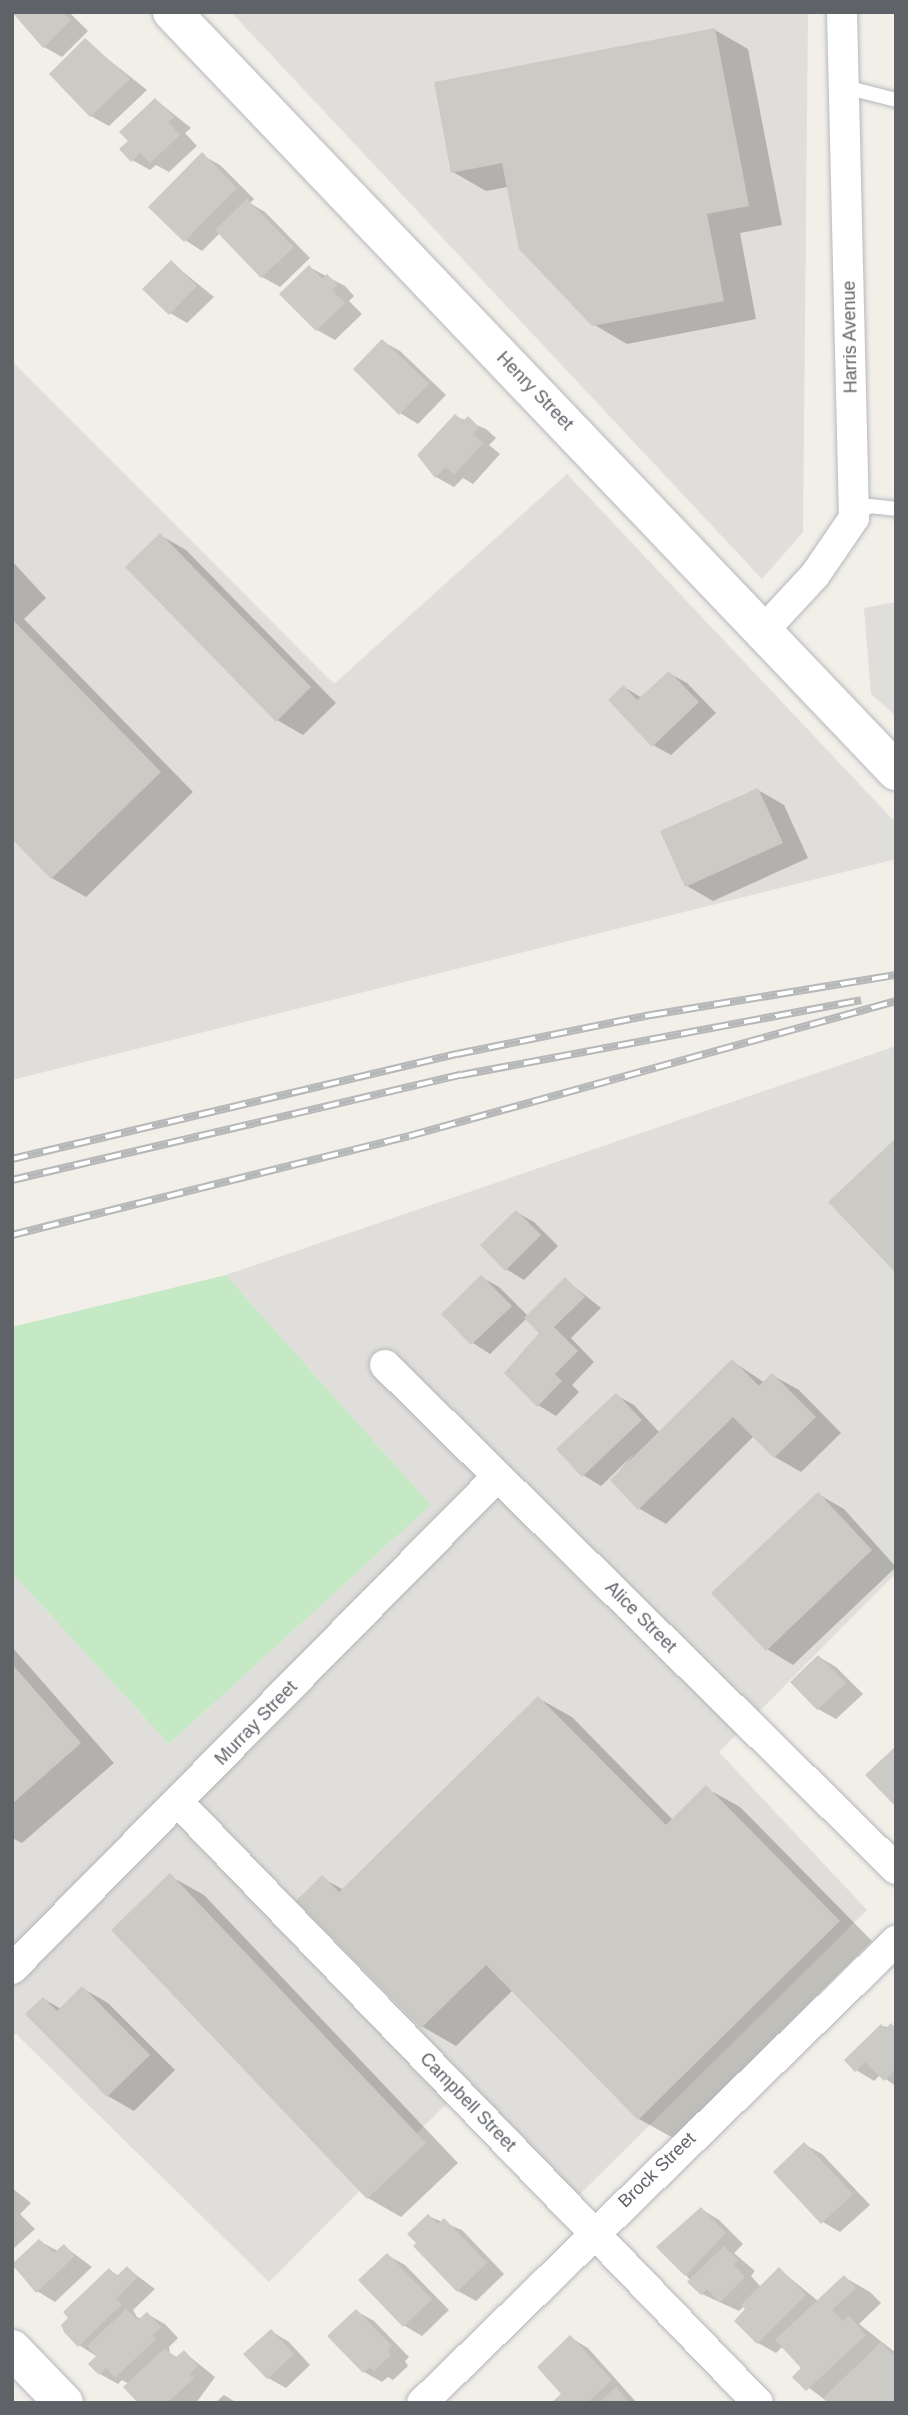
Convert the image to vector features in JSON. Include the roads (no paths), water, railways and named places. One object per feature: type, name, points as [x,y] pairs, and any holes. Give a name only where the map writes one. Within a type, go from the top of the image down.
[{"type":"main road","name":"Henry Street","points":[[172,12],[896,771]]},
{"type":"main road","points":[[12,2349],[64,2403]]},
{"type":"street","name":"Harris Avenue","points":[[842,12],[854,518]]},
{"type":"street","points":[[764,630],[815,575],[854,518]]},
{"type":"street","name":"Alice Street","points":[[385,1364],[896,1869]]},
{"type":"street","name":"Murray Street","points":[[12,1969],[498,1476]]},
{"type":"street","name":"Campbell Street","points":[[178,1802],[758,2403]]},
{"type":"street","name":"Brock Street","points":[[422,2403],[593,2231],[896,1941]]},
{"type":"lane","points":[[845,88],[896,100]]},
{"type":"lane","points":[[854,518],[869,506],[896,509]]},
{"type":"railway","points":[[12,1159],[457,1054],[651,1015],[896,975]]},
{"type":"railway","points":[[12,1180],[461,1075],[861,1000]]},
{"type":"railway","points":[[12,1235],[409,1136],[896,1001]]}]
